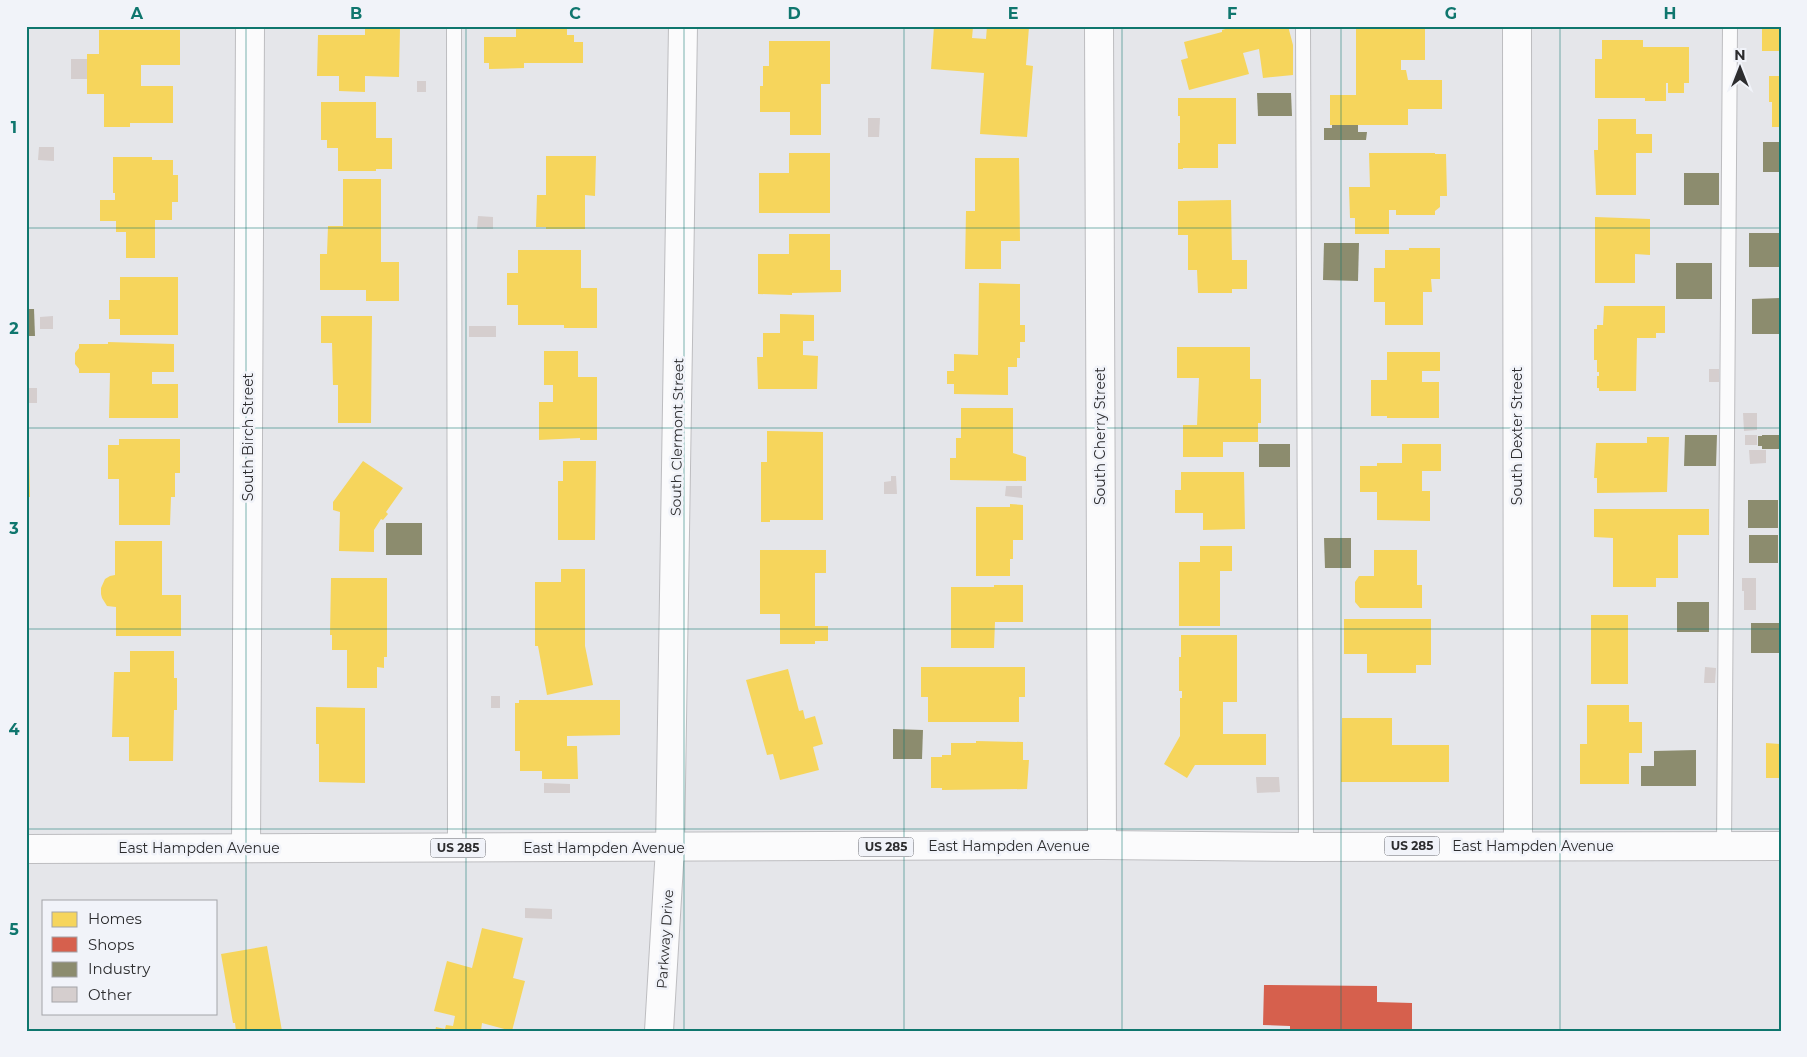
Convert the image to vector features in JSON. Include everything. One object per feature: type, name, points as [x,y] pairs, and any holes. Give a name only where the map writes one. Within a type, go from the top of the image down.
[{"type":"main road","name":"South Birch Street","points":[[246,848],[250,26]]},
{"type":"main road","name":"South Clermont Street","points":[[670,848],[682,26]]},
{"type":"main road","name":"South Cherry Street","points":[[1099,26],[1102,846]]},
{"type":"main road","name":"South Dexter Street","points":[[1517,26],[1518,846]]},
{"type":"main road","name":"East Hampden Avenue","points":[[26,848],[1781,846]]},
{"type":"main road","name":"Parkway Drive","points":[[659,1031],[670,848]]},
{"type":"lane","points":[[454,26],[455,848]]},
{"type":"lane","points":[[1303,26],[1306,847]]},
{"type":"lane","points":[[1724,846],[1730,26]]},
{"type":"building: Homes","points":[[516,26],[567,26],[567,35],[574,35],[574,42],[583,42],[583,63],[524,63],[524,68],[489,69],[489,63],[484,63],[484,37],[516,37]]},
{"type":"building: Homes","points":[[934,26],[973,27],[972,38],[986,39],[987,26],[1029,27],[1026,65],[1033,66],[1027,137],[980,134],[984,73],[931,69]]},
{"type":"building: Homes","points":[[1236,26],[1288,26],[1293,45],[1293,75],[1263,78],[1259,49],[1243,53],[1249,74],[1189,90],[1181,60],[1188,58],[1184,42],[1222,32],[1222,30]]},
{"type":"building: Homes","points":[[1762,26],[1781,26],[1781,51],[1762,51]]},
{"type":"building: Homes","points":[[365,28],[400,28],[399,77],[365,76],[365,92],[339,91],[339,76],[317,76],[318,35],[365,35]]},
{"type":"building: Homes","points":[[1356,29],[1425,29],[1425,60],[1401,60],[1401,70],[1406,70],[1408,80],[1442,80],[1442,109],[1408,109],[1408,125],[1330,125],[1330,95],[1356,95]]},
{"type":"building: Homes","points":[[99,30],[180,30],[180,65],[141,65],[141,86],[173,86],[173,123],[130,123],[130,127],[104,127],[104,94],[87,94],[87,54],[99,54]]},
{"type":"building: Homes","points":[[1602,40],[1643,40],[1643,47],[1689,47],[1689,83],[1684,83],[1684,93],[1668,93],[1668,83],[1666,83],[1666,101],[1645,101],[1645,98],[1595,98],[1595,59],[1602,59]]},
{"type":"building: Homes","points":[[769,41],[830,41],[830,84],[821,84],[821,135],[790,135],[790,112],[760,112],[760,86],[763,86],[763,66],[769,66]]},
{"type":"building: Homes","points":[[1769,76],[1781,76],[1781,127],[1772,127],[1772,102],[1769,102]]},
{"type":"building: Homes","points":[[1178,98],[1236,98],[1236,144],[1218,144],[1218,168],[1178,169],[1180,116],[1178,116]]},
{"type":"building: Homes","points":[[321,102],[376,102],[376,138],[392,138],[392,169],[338,171],[338,148],[327,148],[327,140],[321,140]]},
{"type":"building: Homes","points":[[1598,119],[1636,119],[1636,134],[1652,134],[1652,153],[1636,153],[1636,195],[1596,195],[1594,150],[1598,150]]},
{"type":"building: Homes","points":[[789,153],[830,153],[830,213],[759,213],[759,173],[789,173]]},
{"type":"building: Homes","points":[[1369,153],[1446,154],[1447,196],[1440,196],[1440,207],[1435,211],[1435,215],[1396,215],[1396,210],[1389,210],[1389,234],[1355,234],[1355,218],[1350,218],[1349,187],[1370,187]]},
{"type":"building: Homes","points":[[546,156],[596,156],[595,196],[585,195],[585,229],[546,229],[546,227],[536,227],[537,195],[546,195]]},
{"type":"building: Homes","points":[[113,157],[152,157],[152,160],[173,160],[173,175],[178,175],[178,202],[172,202],[172,220],[155,220],[155,258],[126,258],[126,232],[116,232],[116,221],[100,221],[100,200],[115,200],[115,193],[113,193]]},
{"type":"building: Homes","points":[[975,158],[1019,158],[1020,241],[1001,241],[1001,269],[965,269],[966,211],[975,211]]},
{"type":"building: Homes","points":[[343,179],[381,179],[381,262],[399,262],[399,301],[366,301],[366,290],[320,290],[320,254],[327,254],[328,226],[343,226]]},
{"type":"building: Homes","points":[[1231,200],[1232,260],[1247,260],[1247,289],[1232,289],[1232,293],[1198,293],[1197,270],[1188,270],[1188,235],[1178,235],[1178,201]]},
{"type":"building: Homes","points":[[1595,217],[1650,219],[1650,255],[1635,254],[1635,283],[1595,283]]},
{"type":"building: Homes","points":[[789,234],[830,234],[830,270],[841,270],[841,292],[792,293],[792,295],[758,294],[758,254],[789,254]]},
{"type":"building: Homes","points":[[1409,248],[1440,248],[1440,279],[1431,279],[1432,292],[1423,292],[1423,325],[1385,325],[1385,302],[1374,302],[1374,268],[1385,268],[1385,250],[1409,250]]},
{"type":"building: Homes","points":[[518,250],[581,250],[581,288],[597,288],[597,328],[564,328],[564,325],[518,325],[518,305],[507,305],[507,273],[518,273]]},
{"type":"building: Homes","points":[[120,277],[178,277],[178,335],[120,335],[120,319],[109,319],[109,300],[120,300]]},
{"type":"building: Homes","points":[[979,283],[1020,284],[1020,325],[1025,325],[1025,342],[1020,342],[1020,358],[1017,358],[1017,367],[1008,367],[1008,395],[954,394],[954,384],[947,384],[947,371],[954,371],[954,354],[978,355]]},
{"type":"building: Homes","points":[[1604,306],[1665,306],[1665,333],[1656,333],[1656,338],[1637,338],[1636,391],[1599,391],[1599,388],[1597,388],[1599,372],[1597,372],[1597,360],[1594,360],[1594,329],[1597,329],[1597,325],[1603,325]]},
{"type":"building: Homes","points":[[780,314],[814,315],[814,341],[803,341],[803,355],[818,356],[817,389],[758,389],[757,357],[763,357],[763,333],[780,333]]},
{"type":"building: Homes","points":[[321,316],[372,316],[371,423],[338,423],[338,385],[333,385],[332,343],[321,343]]},
{"type":"building: Homes","points":[[108,342],[174,344],[174,372],[152,372],[152,384],[178,384],[178,418],[109,418],[110,373],[79,373],[79,369],[75,364],[75,353],[79,348],[79,344],[108,344]]},
{"type":"building: Homes","points":[[1177,347],[1250,347],[1250,379],[1261,379],[1261,423],[1258,423],[1258,442],[1223,442],[1223,457],[1183,457],[1183,425],[1197,425],[1199,378],[1177,378]]},
{"type":"building: Homes","points":[[544,351],[578,351],[578,377],[597,377],[597,440],[580,440],[580,438],[539,440],[539,402],[553,402],[553,385],[544,385]]},
{"type":"building: Homes","points":[[1387,352],[1440,352],[1440,371],[1422,371],[1422,382],[1439,382],[1439,418],[1387,418],[1387,416],[1371,416],[1371,380],[1387,380]]},
{"type":"building: Homes","points":[[961,408],[1013,408],[1013,453],[1026,457],[1026,481],[950,480],[950,458],[956,458],[956,438],[961,438]]},
{"type":"building: Homes","points":[[767,431],[823,432],[823,520],[770,520],[770,522],[761,522],[761,462],[767,462]]},
{"type":"building: Homes","points":[[1647,437],[1669,437],[1667,492],[1597,493],[1597,478],[1594,478],[1596,443],[1647,443]]},
{"type":"building: Homes","points":[[119,439],[180,439],[180,473],[175,473],[175,497],[171,497],[170,525],[119,525],[119,479],[108,479],[108,445],[119,445]]},
{"type":"building: Homes","points":[[1402,444],[1441,444],[1441,471],[1422,471],[1422,491],[1430,491],[1430,521],[1377,520],[1377,492],[1360,492],[1360,466],[1377,466],[1377,463],[1402,463]]},
{"type":"building: Homes","points":[[26,451],[29,451],[30,497],[26,497]]},
{"type":"building: Homes","points":[[363,461],[403,488],[386,512],[388,514],[383,520],[381,519],[374,530],[374,552],[339,551],[340,512],[333,510],[333,502]]},
{"type":"building: Homes","points":[[563,461],[596,461],[595,540],[558,540],[558,481],[563,481]]},
{"type":"building: Homes","points":[[1181,472],[1244,472],[1245,529],[1203,530],[1203,513],[1175,513],[1175,490],[1181,490]]},
{"type":"building: Homes","points":[[1010,504],[1023,505],[1023,540],[1013,540],[1013,559],[1010,559],[1010,576],[976,576],[976,507],[1010,507]]},
{"type":"building: Homes","points":[[1594,509],[1709,509],[1709,535],[1678,535],[1678,578],[1656,578],[1656,587],[1613,587],[1613,538],[1594,537]]},
{"type":"building: Homes","points":[[115,541],[162,541],[162,595],[181,595],[181,636],[116,636],[116,607],[107,606],[101,594],[101,588],[105,579],[115,575]]},
{"type":"building: Homes","points":[[1200,546],[1232,546],[1232,571],[1220,571],[1220,626],[1179,626],[1179,562],[1200,562]]},
{"type":"building: Homes","points":[[760,550],[826,550],[826,573],[815,573],[815,626],[828,626],[828,641],[815,641],[815,644],[780,644],[780,614],[760,614]]},
{"type":"building: Homes","points":[[1374,550],[1417,550],[1417,585],[1422,585],[1422,608],[1360,608],[1355,602],[1355,582],[1359,576],[1374,576]]},
{"type":"building: Homes","points":[[26,559],[29,559],[29,592],[26,592]]},
{"type":"building: Homes","points":[[561,569],[585,569],[585,646],[593,685],[547,695],[538,646],[535,646],[535,582],[561,582]]},
{"type":"building: Homes","points":[[331,578],[387,578],[387,657],[384,657],[384,668],[377,667],[377,688],[347,688],[347,650],[332,650],[332,635],[330,635]]},
{"type":"building: Homes","points":[[994,585],[1023,585],[1023,622],[995,622],[994,648],[951,648],[951,587],[994,587]]},
{"type":"building: Homes","points":[[1591,615],[1628,615],[1628,684],[1591,684]]},
{"type":"building: Homes","points":[[1344,619],[1431,619],[1431,665],[1416,665],[1416,673],[1367,673],[1367,654],[1344,654]]},
{"type":"building: Homes","points":[[1181,635],[1237,635],[1237,702],[1223,702],[1223,734],[1266,734],[1266,765],[1195,765],[1187,778],[1164,764],[1180,736],[1180,698],[1182,698],[1182,691],[1179,691],[1179,657],[1181,657]]},
{"type":"building: Homes","points":[[130,651],[174,651],[174,678],[177,678],[177,710],[174,710],[173,761],[129,761],[129,737],[112,737],[114,672],[130,672]]},
{"type":"building: Homes","points":[[921,667],[1025,667],[1025,697],[1019,697],[1019,722],[928,722],[928,697],[921,697]]},
{"type":"building: Homes","points":[[788,669],[799,711],[803,710],[805,719],[815,716],[823,744],[813,747],[819,770],[780,780],[773,754],[767,755],[746,680]]},
{"type":"building: Homes","points":[[519,700],[620,700],[620,735],[567,736],[567,746],[577,746],[578,779],[542,779],[542,771],[520,771],[520,751],[515,751],[515,703],[519,703]]},
{"type":"building: Homes","points":[[1587,705],[1629,705],[1629,722],[1642,722],[1642,753],[1629,753],[1629,784],[1580,784],[1580,744],[1587,744]]},
{"type":"building: Homes","points":[[316,707],[365,708],[365,783],[319,782],[319,744],[316,744]]},
{"type":"building: Homes","points":[[1342,718],[1392,718],[1392,745],[1449,745],[1449,782],[1341,782]]},
{"type":"building: Homes","points":[[976,741],[1023,742],[1023,760],[1029,760],[1027,789],[942,790],[942,788],[931,788],[931,757],[951,755],[951,743],[976,743]]},
{"type":"building: Homes","points":[[1766,743],[1781,744],[1781,778],[1766,778]]},
{"type":"building: Homes","points":[[482,928],[523,938],[513,978],[525,981],[512,1031],[482,1023],[481,1031],[435,1031],[436,1027],[445,1029],[446,1025],[453,1026],[455,1016],[434,1011],[447,961],[472,968]]},
{"type":"building: Homes","points":[[267,946],[282,1031],[236,1031],[221,954]]},
{"type":"building: Shops","points":[[1264,985],[1377,986],[1377,1002],[1412,1003],[1412,1031],[1290,1031],[1290,1026],[1263,1025]]},
{"type":"building: Industry","points":[[1257,93],[1291,93],[1292,116],[1258,116]]},
{"type":"building: Industry","points":[[1332,125],[1358,125],[1358,132],[1367,132],[1366,140],[1324,140],[1324,128],[1332,128]]},
{"type":"building: Industry","points":[[1763,142],[1781,142],[1781,172],[1763,172]]},
{"type":"building: Industry","points":[[1684,173],[1719,173],[1719,205],[1684,205]]},
{"type":"building: Industry","points":[[1749,233],[1781,233],[1781,267],[1749,267]]},
{"type":"building: Industry","points":[[1324,243],[1359,243],[1358,281],[1323,280]]},
{"type":"building: Industry","points":[[1676,263],[1712,263],[1712,299],[1676,299]]},
{"type":"building: Industry","points":[[1781,298],[1781,334],[1752,334],[1752,299]]},
{"type":"building: Industry","points":[[26,309],[34,309],[35,336],[26,336]]},
{"type":"building: Industry","points":[[1779,341],[1781,341],[1781,371],[1779,371]]},
{"type":"building: Industry","points":[[1685,435],[1717,435],[1716,466],[1684,466]]},
{"type":"building: Industry","points":[[1781,435],[1781,449],[1762,449],[1762,446],[1758,446],[1758,436]]},
{"type":"building: Industry","points":[[1259,444],[1290,444],[1290,467],[1259,467]]},
{"type":"building: Industry","points":[[1748,500],[1778,500],[1778,528],[1748,528]]},
{"type":"building: Industry","points":[[386,523],[422,523],[422,555],[386,555]]},
{"type":"building: Industry","points":[[1749,535],[1778,535],[1778,563],[1749,563]]},
{"type":"building: Industry","points":[[1324,538],[1351,538],[1351,568],[1325,568]]},
{"type":"building: Industry","points":[[1677,602],[1709,602],[1709,632],[1677,632]]},
{"type":"building: Industry","points":[[1751,623],[1781,623],[1781,653],[1751,653]]},
{"type":"building: Industry","points":[[893,729],[923,730],[922,759],[893,759]]},
{"type":"building: Industry","points":[[1696,750],[1696,786],[1641,786],[1641,766],[1654,766],[1654,751]]},
{"type":"building: Other","points":[[71,59],[87,59],[87,79],[71,79]]},
{"type":"building: Other","points":[[417,81],[426,81],[426,92],[417,92]]},
{"type":"building: Other","points":[[868,118],[880,118],[879,137],[868,137]]},
{"type":"building: Other","points":[[39,147],[54,147],[54,161],[38,160]]},
{"type":"building: Other","points":[[478,216],[493,217],[493,229],[477,229]]},
{"type":"building: Other","points":[[53,316],[53,329],[40,329],[40,317]]},
{"type":"building: Other","points":[[469,326],[496,326],[496,337],[469,337]]},
{"type":"building: Other","points":[[1709,369],[1719,369],[1719,382],[1709,382]]},
{"type":"building: Other","points":[[27,388],[37,388],[37,403],[27,403]]},
{"type":"building: Other","points":[[1743,413],[1757,413],[1757,430],[1744,431]]},
{"type":"building: Other","points":[[1745,435],[1757,435],[1757,445],[1745,445]]},
{"type":"building: Other","points":[[1749,450],[1766,450],[1766,463],[1750,464]]},
{"type":"building: Other","points":[[891,476],[896,476],[897,494],[884,494],[884,482],[891,481]]},
{"type":"building: Other","points":[[1006,486],[1022,486],[1022,498],[1005,496]]},
{"type":"building: Other","points":[[1742,578],[1756,578],[1756,610],[1744,610]]},
{"type":"building: Other","points":[[1705,667],[1716,668],[1715,683],[1704,683]]},
{"type":"building: Other","points":[[491,696],[500,696],[500,708],[491,708]]},
{"type":"building: Other","points":[[1256,777],[1279,777],[1280,792],[1257,793]]},
{"type":"building: Other","points":[[544,783],[570,784],[570,793],[544,793]]},
{"type":"building: Other","points":[[525,908],[552,909],[552,919],[525,918]]}]
